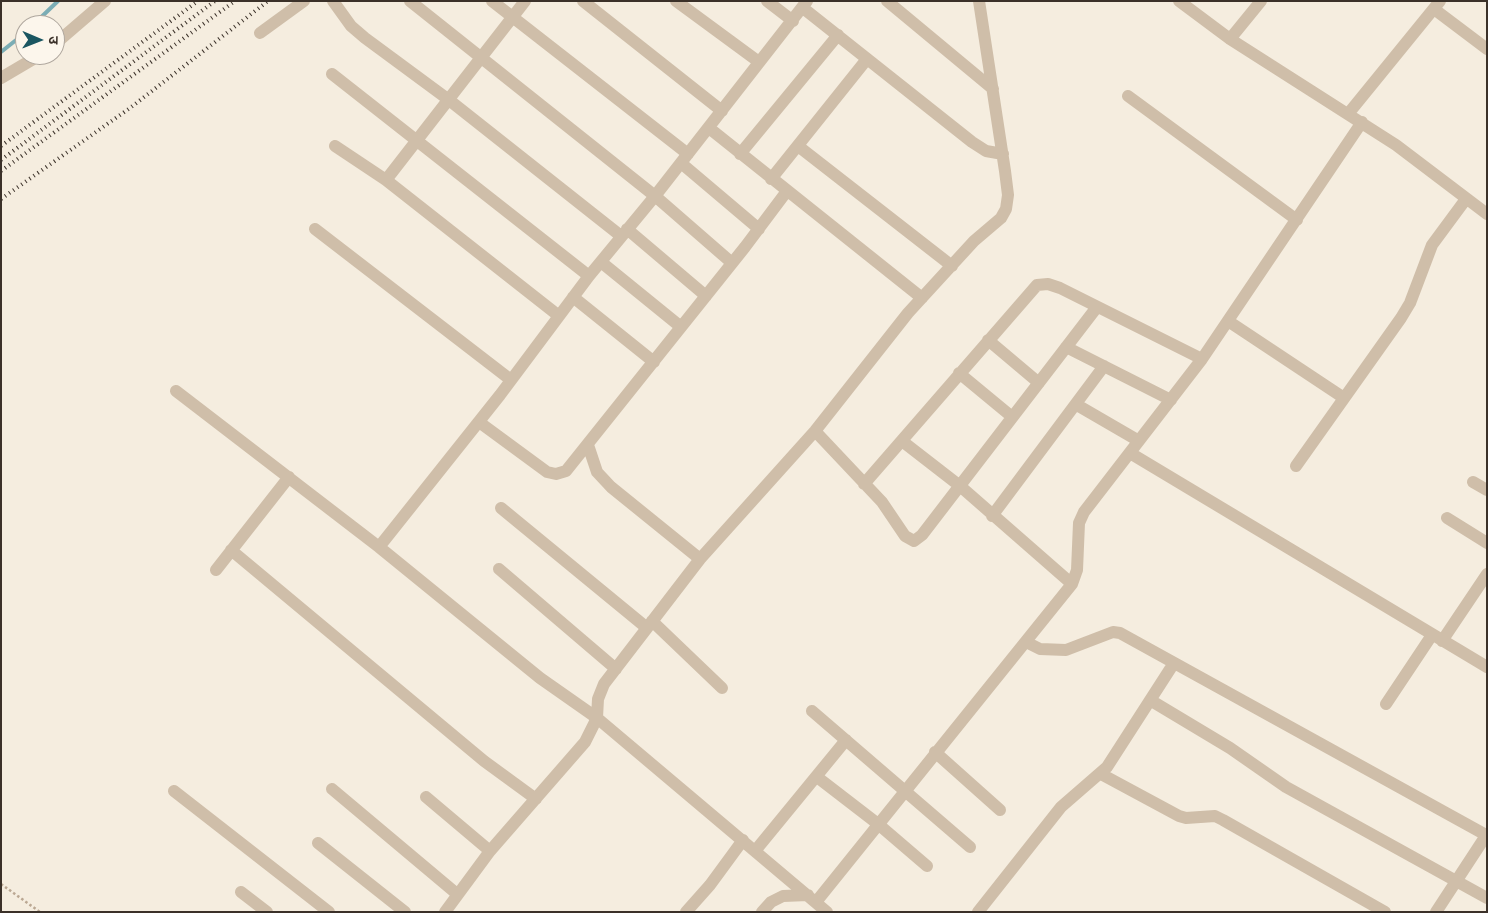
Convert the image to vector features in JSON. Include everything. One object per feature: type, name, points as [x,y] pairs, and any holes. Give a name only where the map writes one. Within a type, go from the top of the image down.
[{"type":"street","points":[[65,35],[105,1]]},
{"type":"street","points":[[260,34],[304,1]]},
{"type":"street","points":[[333,1],[351,26],[706,296]]},
{"type":"street","points":[[410,1],[655,196],[732,263]]},
{"type":"street","points":[[492,1],[514,17],[684,159],[759,229]]},
{"type":"street","points":[[386,180],[526,1]]},
{"type":"street","points":[[583,1],[722,110]]},
{"type":"street","points":[[676,1],[759,62]]},
{"type":"street","points":[[767,1],[793,21]]},
{"type":"street","points":[[887,1],[993,89]]},
{"type":"street","points":[[445,912],[490,851],[585,742],[597,718],[598,699],[604,684],[700,559],[815,431],[922,298],[974,241],[1001,218],[1006,209],[1008,195],[979,1]]},
{"type":"street","points":[[1179,1],[1230,39],[1396,145],[1466,198],[1485,210]]},
{"type":"street","points":[[1230,39],[1261,1]]},
{"type":"street","points":[[379,547],[511,380],[589,276],[655,196],[805,4],[867,59],[972,142],[986,151],[1003,154]]},
{"type":"street","points":[[1348,114],[1437,5],[1487,49]]},
{"type":"street","points":[[740,154],[838,35]]},
{"type":"street","points":[[771,179],[867,59]]},
{"type":"street","points":[[1,78],[23,65]]},
{"type":"street","points":[[332,74],[589,276]]},
{"type":"street","points":[[1128,96],[1297,220]]},
{"type":"street","points":[[812,898],[878,824],[1072,584],[1077,570],[1079,523],[1092,499],[1202,359],[1362,122]]},
{"type":"street","points":[[708,128],[922,298]]},
{"type":"street","points":[[335,146],[386,180],[559,316]]},
{"type":"street","points":[[798,146],[952,266]]},
{"type":"street","points":[[478,422],[551,474],[566,471],[787,192]]},
{"type":"street","points":[[1296,466],[1410,303],[1432,245],[1466,198]]},
{"type":"street","points":[[315,229],[511,380]]},
{"type":"street","points":[[601,262],[681,327]]},
{"type":"street","points":[[864,484],[1037,285],[1054,285],[1202,359]]},
{"type":"street","points":[[573,297],[654,362]]},
{"type":"street","points":[[815,431],[889,511],[905,536],[914,541],[922,535],[1011,416],[1039,383],[1097,307]]},
{"type":"street","points":[[1228,321],[1344,398]]},
{"type":"street","points":[[988,340],[1039,383]]},
{"type":"street","points":[[1066,347],[1171,400]]},
{"type":"street","points":[[992,516],[1021,474],[1077,405],[1104,366]]},
{"type":"street","points":[[959,373],[1011,416]]},
{"type":"street","points":[[176,391],[379,547],[540,678],[597,718],[827,912]]},
{"type":"street","points":[[1077,405],[1139,441]]},
{"type":"street","points":[[902,441],[960,486],[992,516],[1072,584]]},
{"type":"street","points":[[588,445],[597,472],[611,487],[700,559]]},
{"type":"street","points":[[1130,453],[1487,667]]},
{"type":"street","points":[[216,570],[290,477]]},
{"type":"street","points":[[1473,482],[1487,490]]},
{"type":"street","points":[[502,508],[650,624],[722,688]]},
{"type":"street","points":[[1447,518],[1487,543]]},
{"type":"street","points":[[231,550],[484,760],[536,799]]},
{"type":"street","points":[[499,568],[616,669]]},
{"type":"street","points":[[1386,704],[1487,574]]},
{"type":"street","points":[[1026,642],[1040,649],[1066,650],[1113,632],[1120,633],[1486,834],[1436,912]]},
{"type":"street","points":[[978,912],[1062,807],[1101,774],[1114,759],[1174,662]]},
{"type":"street","points":[[1150,700],[1222,743],[1286,786],[1457,879],[1487,898]]},
{"type":"street","points":[[812,711],[970,847]]},
{"type":"street","points":[[756,851],[846,740]]},
{"type":"street","points":[[935,752],[1000,810]]},
{"type":"street","points":[[1101,774],[1180,816],[1186,818],[1214,816],[1223,820],[1385,912]]},
{"type":"street","points":[[817,777],[878,824],[927,866]]},
{"type":"street","points":[[332,789],[457,894]]},
{"type":"street","points":[[174,791],[329,912]]},
{"type":"street","points":[[426,797],[490,851]]},
{"type":"street","points":[[686,912],[710,886],[743,840]]},
{"type":"street","points":[[318,843],[405,912]]},
{"type":"street","points":[[241,892],[267,912]]},
{"type":"street","points":[[762,912],[771,902],[783,896],[812,898]]},
{"type":"path","points":[[1,884],[40,912]]},
{"type":"waterway","points":[[43,15],[58,1]]},
{"type":"waterway","points":[[1,52],[15,41]]},
{"type":"railway","points":[[1,146],[198,1]]},
{"type":"railway","points":[[1,160],[215,1]]},
{"type":"railway","points":[[1,171],[235,1]]},
{"type":"railway","points":[[1,199],[130,108],[268,1]]}]
